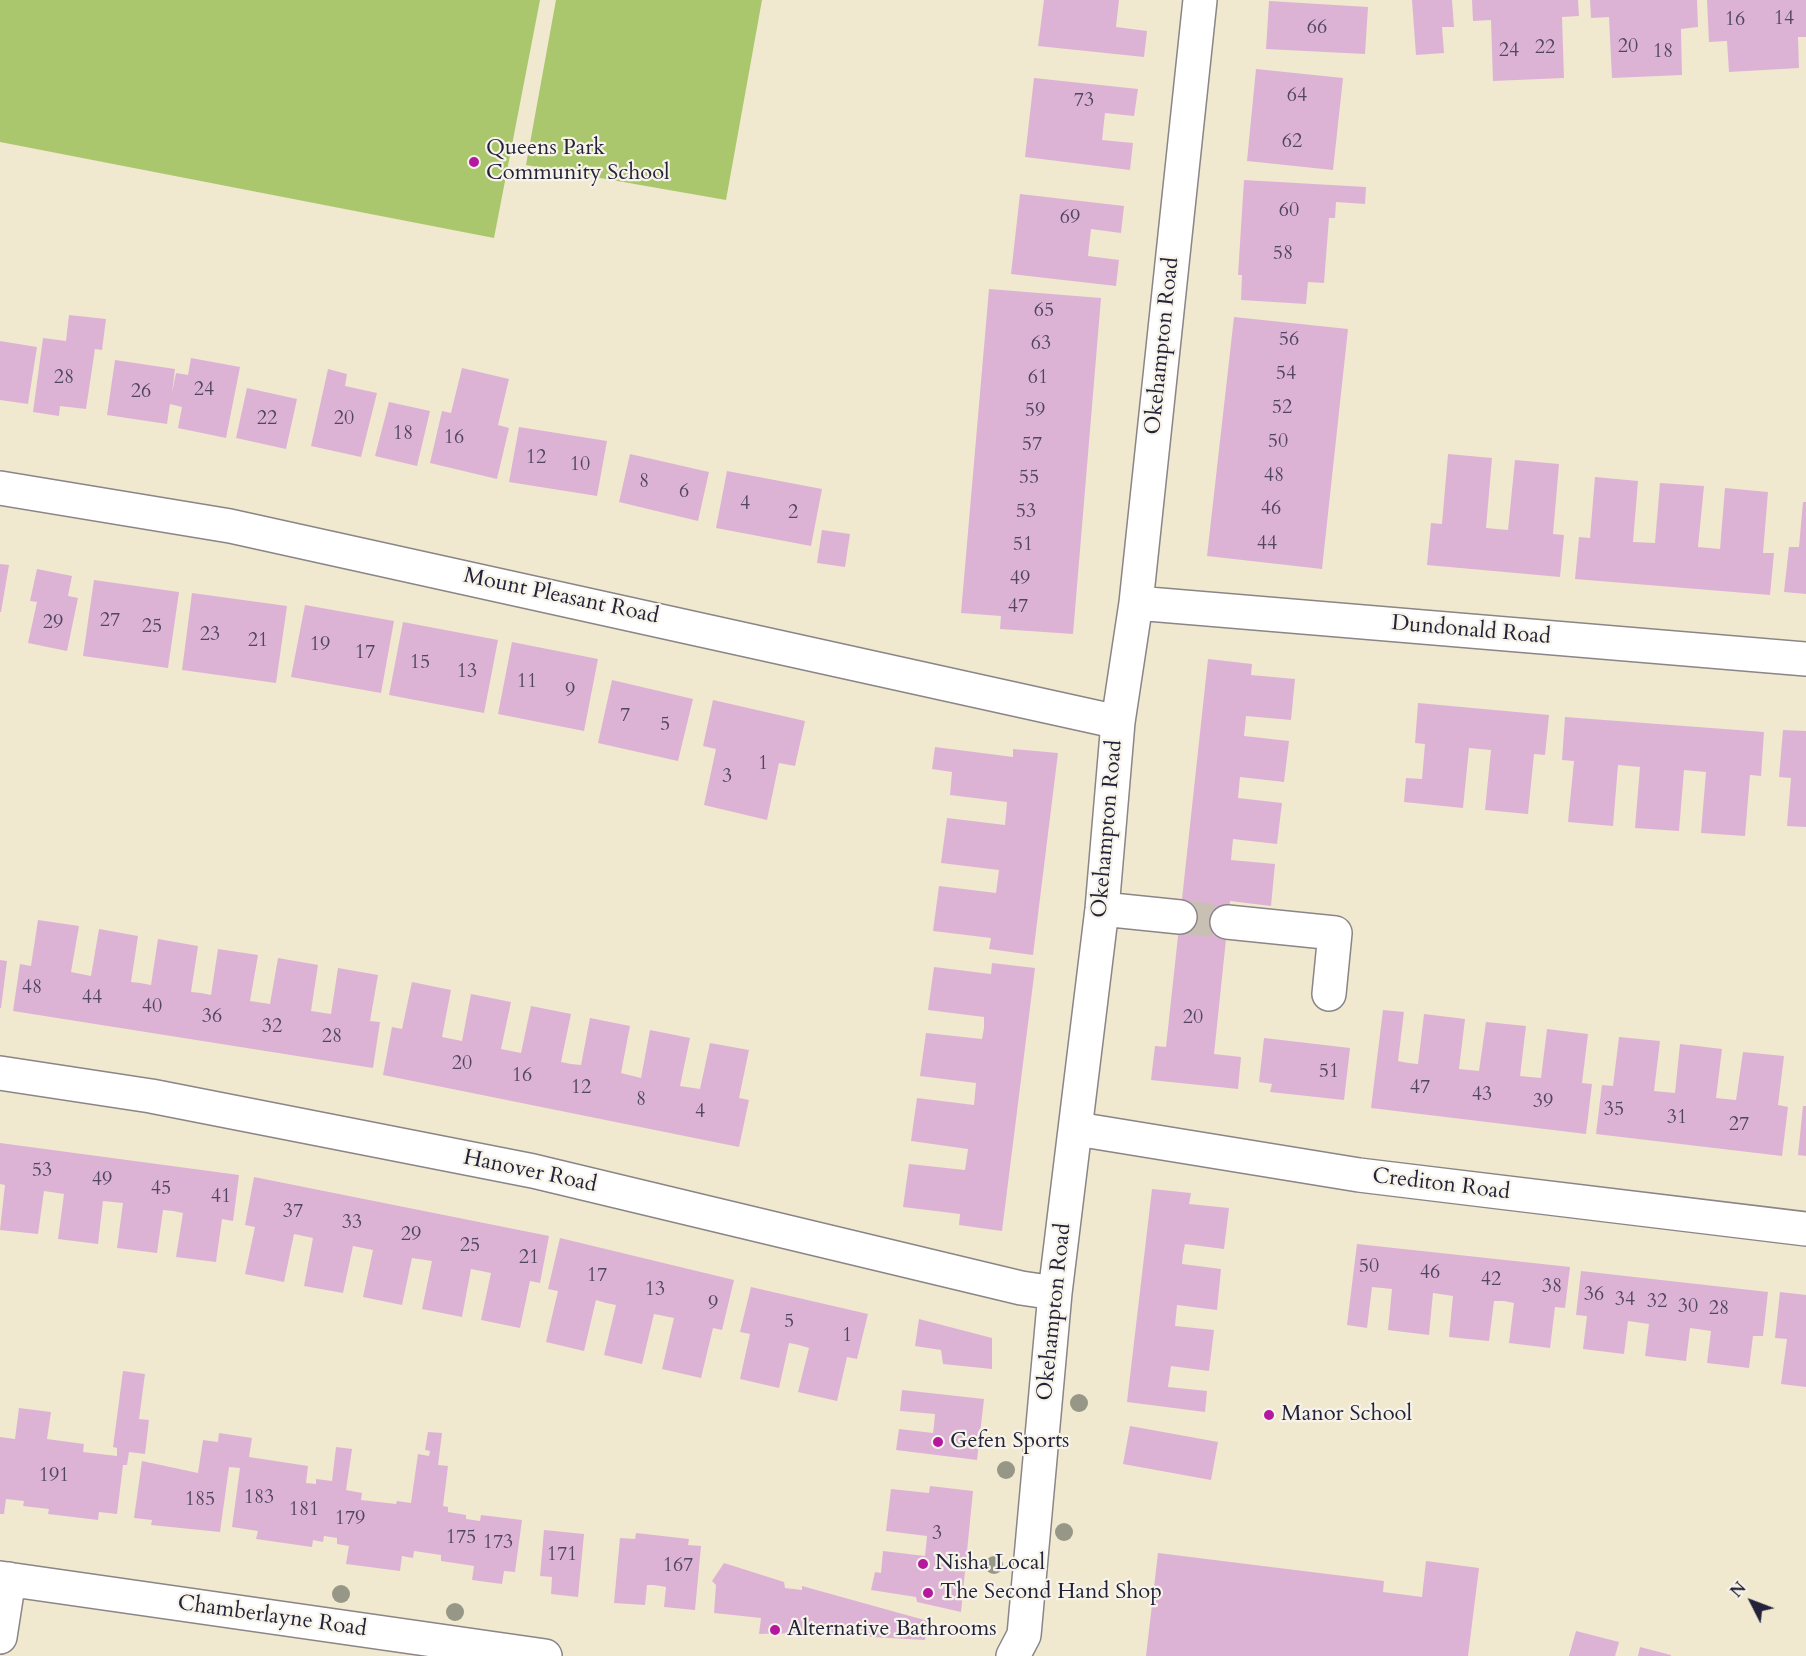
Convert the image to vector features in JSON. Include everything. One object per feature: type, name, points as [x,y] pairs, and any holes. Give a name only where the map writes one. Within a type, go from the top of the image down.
[{"type":"street","name":"Okehampton Road","points":[[1013,1656],[1024,1635],[1055,1293],[1077,1129],[1102,909],[1118,722],[1136,603],[1200,0]]},
{"type":"street","name":"Mount Pleasant Road","points":[[0,488],[230,526],[1118,722]]},
{"type":"street","name":"Dundonald Road","points":[[1136,603],[1806,659]]},
{"type":"street","points":[[1102,909],[1180,917]]},
{"type":"street","points":[[1227,922],[1335,933],[1329,994]]},
{"type":"street","name":"Hanover Road","points":[[0,1073],[152,1096],[532,1171],[1009,1285],[1055,1293]]},
{"type":"street","name":"Crediton Road","points":[[1077,1129],[1359,1175],[1806,1228]]},
{"type":"street","points":[[0,1637],[4,1579]]},
{"type":"street","name":"Chamberlayne Road","points":[[4,1579],[524,1655]]},
{"type":"green space","points":[[0,0],[540,0],[494,238],[0,142]]},
{"type":"green space","points":[[556,0],[762,0],[726,200],[526,165]]},
{"type":"building","points":[[1044,0],[1119,0],[1116,27],[1147,31],[1144,57],[1038,46]]},
{"type":"building","points":[[1412,0],[1452,0],[1454,27],[1442,27],[1444,53],[1416,55]]},
{"type":"building","points":[[1472,0],[1578,0],[1579,16],[1562,17],[1564,78],[1493,81],[1491,20],[1473,21]]},
{"type":"building","points":[[1590,0],[1697,0],[1698,27],[1681,29],[1682,75],[1612,78],[1609,17],[1591,18]]},
{"type":"building","points":[[1707,0],[1806,0],[1806,37],[1798,37],[1799,68],[1729,72],[1727,41],[1709,42]]},
{"type":"building","points":[[1269,1],[1368,7],[1365,54],[1266,49]]},
{"type":"building","points":[[1256,69],[1343,78],[1333,170],[1247,161]]},
{"type":"building","points":[[1034,78],[1138,89],[1134,116],[1105,113],[1102,140],[1133,143],[1130,170],[1025,157]]},
{"type":"building","points":[[1244,180],[1366,187],[1365,204],[1336,202],[1335,218],[1329,218],[1324,283],[1308,282],[1306,304],[1241,300],[1242,275],[1238,275]]},
{"type":"building","points":[[1020,194],[1124,206],[1121,233],[1091,229],[1088,256],[1119,260],[1116,286],[1011,274]]},
{"type":"building","points":[[989,289],[1101,298],[1073,634],[1000,629],[1001,616],[961,613]]},
{"type":"building","points":[[69,315],[106,319],[102,350],[95,349],[86,409],[60,406],[59,416],[33,412],[43,338],[66,341]]},
{"type":"building","points":[[1234,317],[1348,329],[1322,569],[1207,556]]},
{"type":"building","points":[[0,341],[37,347],[28,404],[0,400]]},
{"type":"building","points":[[191,358],[240,367],[226,438],[178,428],[182,407],[170,404],[167,424],[107,415],[115,360],[175,369],[172,393],[176,373],[188,375]]},
{"type":"building","points":[[462,368],[509,379],[498,425],[509,428],[497,479],[430,463],[442,411],[451,413]]},
{"type":"building","points":[[328,369],[347,374],[345,386],[377,393],[361,457],[311,446]]},
{"type":"building","points":[[247,388],[297,399],[286,449],[236,438]]},
{"type":"building","points":[[389,402],[430,411],[417,466],[375,456]]},
{"type":"building","points":[[519,427],[607,441],[597,496],[509,482]]},
{"type":"building","points":[[630,454],[709,472],[698,521],[619,502]]},
{"type":"building","points":[[1448,454],[1492,458],[1486,528],[1508,530],[1515,460],[1559,464],[1553,534],[1564,535],[1560,577],[1427,565],[1431,523],[1442,524]]},
{"type":"building","points":[[727,471],[822,489],[811,546],[716,528]]},
{"type":"building","points":[[1595,477],[1638,481],[1633,542],[1655,543],[1660,483],[1704,486],[1698,547],[1720,549],[1725,488],[1768,492],[1763,553],[1774,553],[1770,595],[1575,579],[1579,537],[1590,538]]},
{"type":"building","points":[[1803,502],[1806,502],[1806,594],[1784,592],[1789,547],[1799,547]]},
{"type":"building","points":[[822,530],[850,534],[845,567],[817,563]]},
{"type":"building","points":[[0,564],[9,565],[1,612],[0,612]]},
{"type":"building","points":[[37,569],[72,576],[68,596],[78,598],[67,651],[28,643],[37,602],[30,601]]},
{"type":"building","points":[[94,580],[179,592],[168,668],[83,656]]},
{"type":"building","points":[[192,593],[287,606],[276,683],[182,670]]},
{"type":"building","points":[[305,605],[394,621],[381,693],[291,677]]},
{"type":"building","points":[[403,622],[498,640],[484,713],[389,695]]},
{"type":"building","points":[[512,642],[598,659],[584,731],[498,714]]},
{"type":"building","points":[[1208,659],[1252,664],[1251,675],[1295,679],[1291,720],[1246,716],[1244,736],[1289,741],[1284,782],[1240,777],[1238,798],[1282,803],[1277,844],[1233,839],[1231,860],[1275,864],[1271,906],[1230,901],[1214,1054],[1241,1057],[1238,1089],[1151,1080],[1155,1046],[1166,1047]]},
{"type":"building","points":[[612,680],[693,699],[678,761],[598,743]]},
{"type":"building","points":[[713,700],[805,721],[795,766],[779,763],[767,820],[704,805],[716,749],[703,746]]},
{"type":"building","points":[[1418,703],[1549,715],[1545,755],[1534,754],[1528,814],[1485,810],[1491,750],[1469,748],[1463,808],[1404,802],[1406,778],[1422,779],[1425,744],[1415,743]]},
{"type":"building","points":[[1565,717],[1764,732],[1761,776],[1750,775],[1745,836],[1701,833],[1706,772],[1684,770],[1679,831],[1635,828],[1640,767],[1618,765],[1613,826],[1568,822],[1574,761],[1562,760]]},
{"type":"building","points":[[1783,730],[1806,731],[1806,827],[1787,826],[1791,778],[1779,777]]},
{"type":"building","points":[[935,747],[1013,757],[1013,749],[1058,753],[1033,955],[989,949],[991,938],[933,931],[939,886],[996,893],[999,870],[941,863],[947,818],[1005,825],[1007,802],[950,795],[952,772],[932,769]]},
{"type":"building","points":[[38,920],[79,926],[71,972],[91,976],[99,929],[138,936],[131,982],[151,985],[158,939],[198,946],[191,992],[211,995],[218,949],[258,955],[250,1001],[270,1004],[278,958],[318,965],[311,1011],[331,1014],[338,968],[378,975],[370,1021],[380,1022],[373,1068],[13,1011],[20,964],[31,966]]},
{"type":"building","points":[[0,960],[7,961],[1,1008],[0,1008]]},
{"type":"building","points":[[992,963],[1035,968],[1002,1231],[959,1225],[960,1214],[903,1207],[909,1164],[965,1170],[968,1149],[911,1141],[917,1098],[974,1105],[976,1083],[920,1076],[926,1033],[982,1039],[984,1028],[984,1017],[928,1010],[934,967],[991,974]]},
{"type":"building","points":[[412,982],[451,990],[442,1037],[462,1041],[471,994],[511,1002],[501,1049],[521,1053],[531,1006],[571,1014],[561,1062],[581,1065],[590,1018],[630,1026],[621,1073],[641,1078],[650,1030],[690,1038],[680,1086],[700,1089],[710,1043],[749,1050],[739,1098],[749,1100],[739,1147],[383,1075],[392,1027],[402,1029]]},
{"type":"building","points":[[1383,1010],[1404,1012],[1398,1061],[1408,1063],[1418,1064],[1424,1014],[1465,1019],[1459,1069],[1479,1071],[1486,1022],[1526,1026],[1520,1076],[1541,1078],[1547,1029],[1588,1034],[1582,1083],[1592,1084],[1586,1134],[1371,1108]]},
{"type":"building","points":[[1619,1037],[1660,1041],[1654,1091],[1675,1093],[1680,1044],[1722,1049],[1716,1098],[1736,1100],[1743,1052],[1784,1056],[1778,1105],[1788,1107],[1782,1156],[1596,1134],[1602,1085],[1613,1086]]},
{"type":"building","points":[[1264,1038],[1350,1048],[1344,1100],[1270,1092],[1272,1084],[1259,1082]]},
{"type":"building","points":[[1803,1106],[1806,1106],[1806,1156],[1798,1155]]},
{"type":"building","points":[[0,1143],[239,1175],[233,1221],[222,1219],[216,1262],[176,1257],[183,1213],[173,1211],[163,1210],[157,1253],[117,1248],[123,1203],[103,1201],[98,1244],[58,1239],[64,1194],[44,1191],[38,1234],[0,1230],[5,1185],[0,1184]]},
{"type":"building","points":[[254,1177],[549,1236],[540,1283],[530,1281],[520,1328],[481,1320],[491,1273],[471,1269],[462,1317],[422,1309],[432,1261],[412,1258],[402,1305],[363,1297],[373,1250],[353,1246],[343,1293],[304,1286],[313,1238],[294,1234],[284,1282],[245,1274],[255,1227],[245,1225]]},
{"type":"building","points":[[1152,1189],[1191,1193],[1189,1204],[1229,1208],[1224,1249],[1185,1244],[1183,1254],[1182,1264],[1221,1269],[1217,1310],[1177,1305],[1175,1326],[1214,1330],[1209,1371],[1171,1366],[1168,1387],[1207,1391],[1205,1412],[1127,1402]]},
{"type":"building","points":[[560,1238],[734,1280],[722,1330],[713,1328],[701,1378],[662,1369],[674,1318],[654,1314],[642,1364],[604,1355],[616,1305],[596,1300],[584,1351],[546,1342],[558,1291],[548,1289]]},
{"type":"building","points":[[1357,1244],[1570,1267],[1565,1308],[1555,1307],[1550,1348],[1509,1343],[1514,1303],[1504,1301],[1494,1301],[1489,1341],[1449,1337],[1453,1296],[1433,1293],[1429,1335],[1388,1330],[1392,1289],[1372,1287],[1367,1328],[1347,1325]]},
{"type":"building","points":[[1581,1271],[1768,1292],[1763,1336],[1753,1336],[1749,1368],[1707,1363],[1711,1331],[1690,1328],[1686,1361],[1645,1356],[1649,1324],[1628,1321],[1624,1354],[1583,1349],[1587,1316],[1576,1315]]},
{"type":"building","points":[[751,1287],[868,1314],[857,1359],[847,1357],[837,1401],[798,1392],[809,1348],[799,1345],[789,1343],[779,1388],[740,1379],[750,1334],[740,1332]]},
{"type":"building","points":[[1780,1292],[1806,1295],[1806,1387],[1781,1384],[1787,1339],[1775,1338]]},
{"type":"building","points":[[919,1319],[992,1338],[992,1369],[943,1364],[941,1350],[915,1346]]},
{"type":"building","points":[[123,1371],[145,1374],[139,1419],[149,1420],[145,1454],[129,1452],[127,1465],[123,1465],[117,1514],[99,1512],[98,1520],[48,1514],[49,1509],[23,1506],[24,1501],[6,1499],[4,1514],[0,1514],[0,1437],[15,1439],[19,1408],[51,1412],[47,1439],[84,1444],[83,1452],[117,1456],[117,1448],[113,1447]]},
{"type":"building","points":[[902,1390],[984,1399],[977,1460],[896,1450],[899,1429],[933,1433],[934,1425],[935,1414],[900,1411]]},
{"type":"building","points":[[1130,1426],[1218,1442],[1211,1480],[1123,1464]]},
{"type":"building","points":[[428,1432],[442,1433],[438,1465],[448,1466],[443,1506],[448,1507],[448,1512],[466,1515],[466,1519],[480,1521],[481,1515],[522,1520],[515,1572],[504,1571],[502,1584],[472,1580],[474,1566],[441,1561],[441,1555],[414,1551],[413,1558],[402,1556],[400,1571],[346,1564],[349,1546],[337,1544],[337,1538],[324,1536],[323,1542],[313,1540],[312,1547],[256,1539],[258,1531],[232,1527],[240,1468],[229,1467],[220,1532],[151,1525],[152,1520],[134,1518],[142,1461],[198,1473],[203,1440],[218,1442],[219,1433],[252,1438],[249,1457],[308,1466],[306,1483],[316,1484],[316,1479],[332,1481],[336,1447],[352,1449],[346,1490],[362,1493],[361,1500],[396,1504],[397,1501],[411,1503],[418,1454],[429,1456],[430,1451],[425,1450]]},
{"type":"building","points":[[930,1486],[973,1491],[961,1612],[917,1602],[916,1597],[871,1590],[875,1572],[881,1573],[883,1551],[925,1556],[927,1536],[886,1531],[891,1489],[929,1493]]},
{"type":"building","points":[[544,1530],[584,1534],[578,1597],[551,1594],[552,1577],[540,1576]]},
{"type":"building","points":[[636,1533],[689,1539],[688,1545],[701,1546],[695,1610],[664,1607],[666,1587],[654,1585],[647,1585],[645,1605],[614,1603],[620,1538],[635,1539]]},
{"type":"building","points":[[1158,1553],[1384,1581],[1383,1592],[1422,1597],[1426,1561],[1479,1568],[1468,1656],[1146,1656]]},
{"type":"building","points":[[724,1563],[784,1582],[785,1588],[802,1590],[802,1586],[928,1621],[925,1640],[801,1633],[759,1634],[761,1618],[714,1613],[716,1585],[712,1581]]},
{"type":"building","points":[[1576,1631],[1619,1642],[1615,1656],[1569,1656]]},
{"type":"building","points":[[1640,1647],[1671,1655],[1671,1656],[1638,1656]]},
{"type":"tunnel","points":[[1180,917],[1227,922]]},
{"type":"place","name":"Queens Park Community School","points":[[474,162]]},
{"type":"place","name":"Manor School","points":[[1269,1415]]},
{"type":"place","name":"Gefen Sports","points":[[938,1442]]},
{"type":"place","name":"Nisha Local","points":[[923,1564]]},
{"type":"place","name":"The Second Hand Shop","points":[[928,1593]]},
{"type":"place","name":"Alternative Bathrooms","points":[[775,1630]]}]
